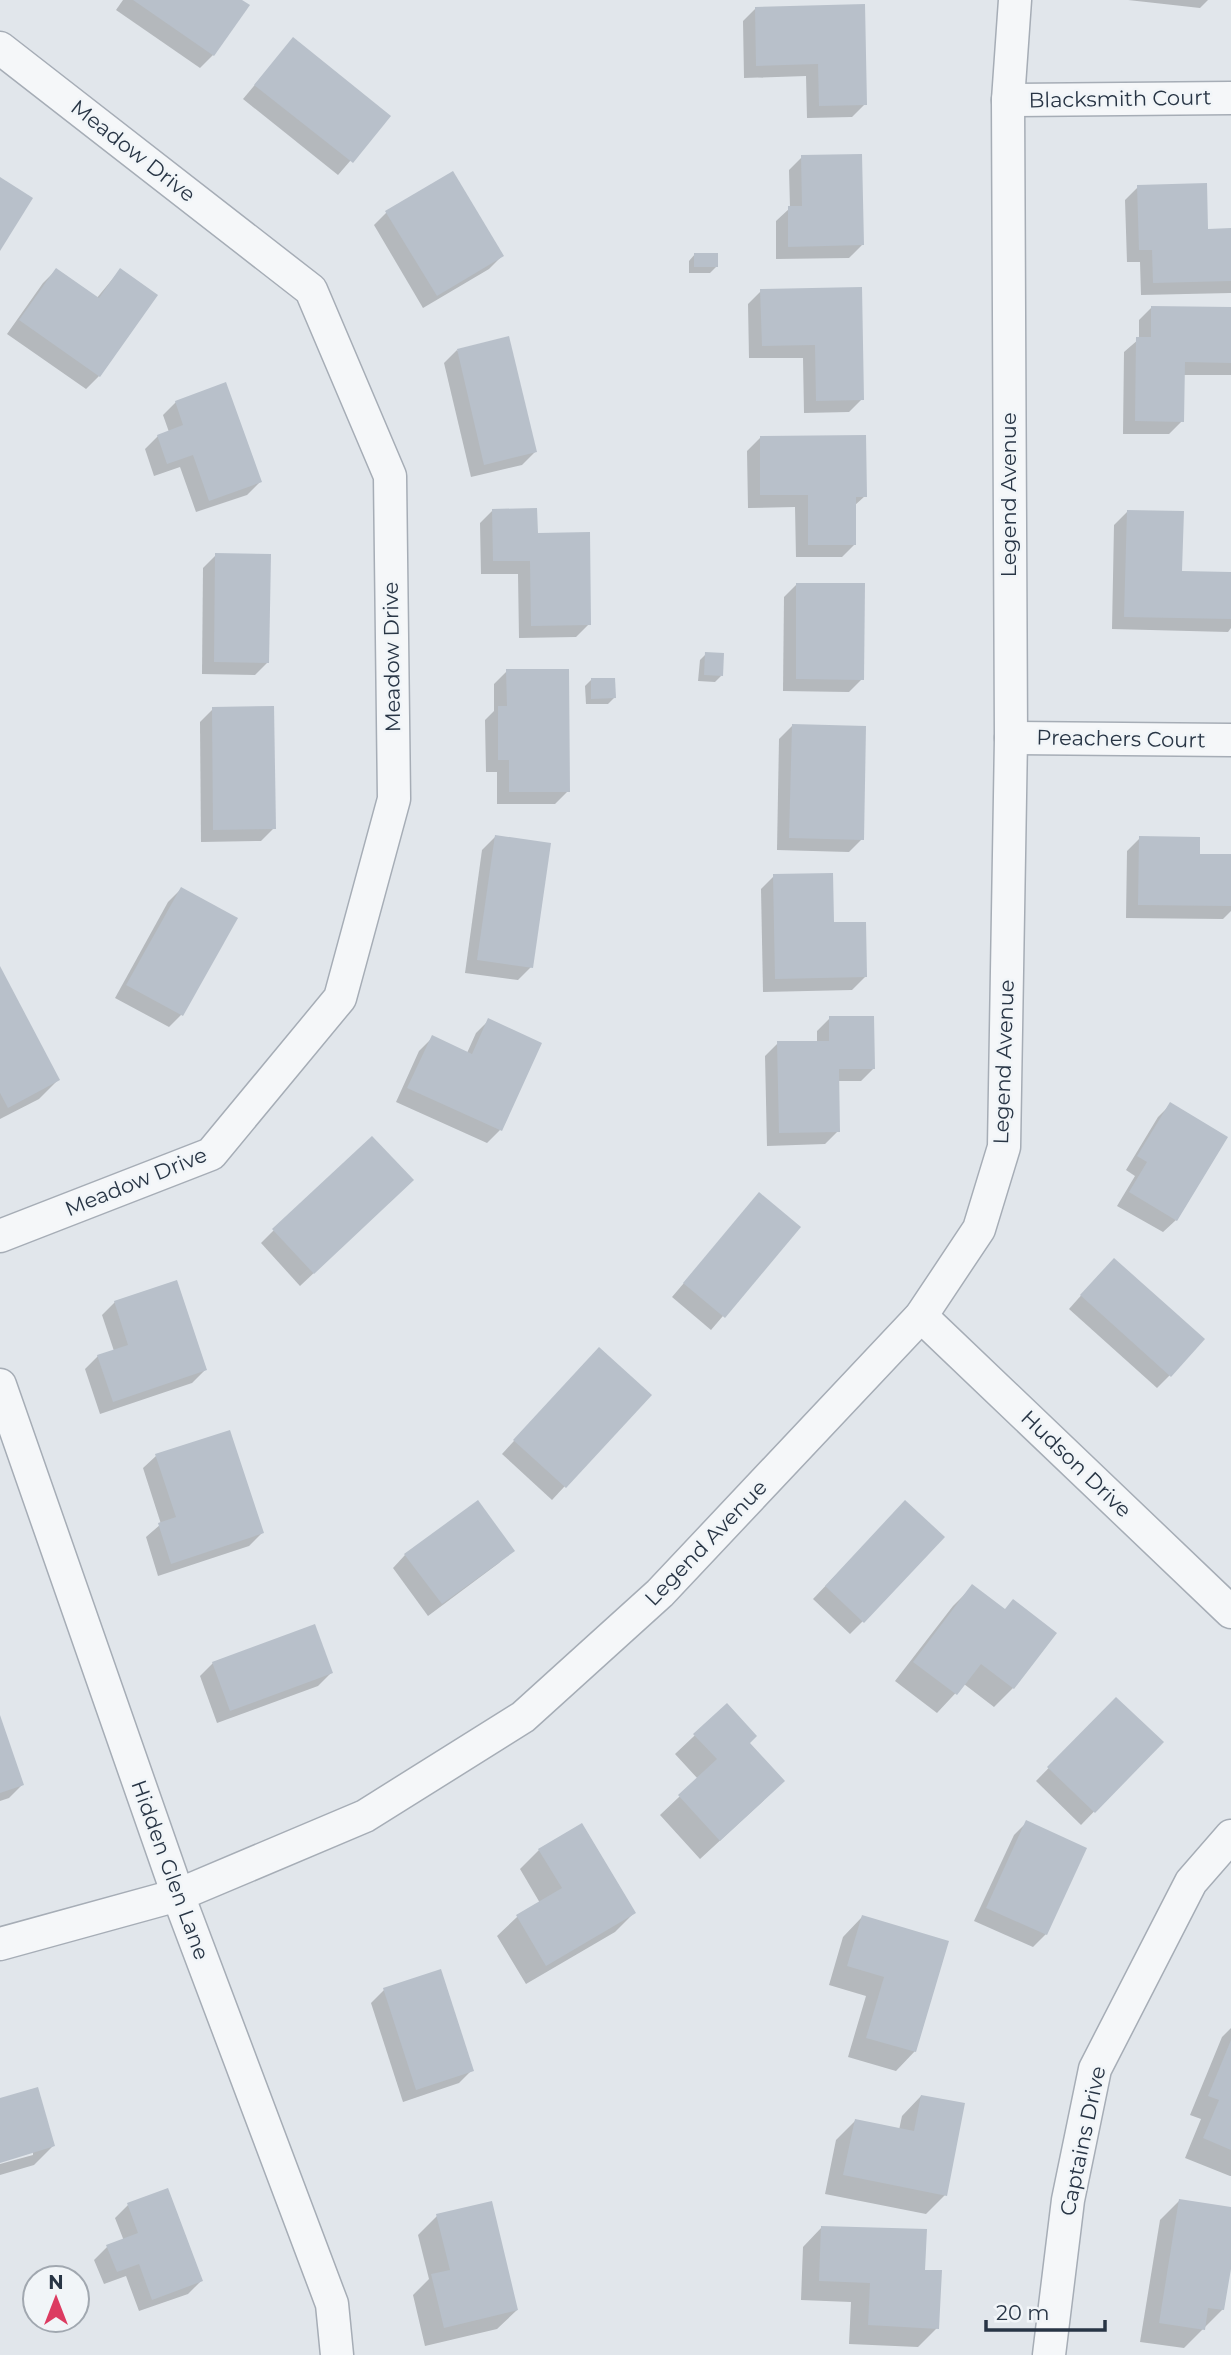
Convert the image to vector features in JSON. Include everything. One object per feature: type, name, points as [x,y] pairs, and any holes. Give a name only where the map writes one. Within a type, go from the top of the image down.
[{"type":"street","name":"Legend Avenue","points":[[0,1944],[178,1895],[365,1816],[523,1717],[660,1593],[921,1316],[979,1229],[1004,1147],[1011,738],[1008,100],[1015,0]]},
{"type":"street","name":"Meadow Drive","points":[[0,48],[311,290],[390,476],[394,799],[340,998],[211,1154],[0,1236]]},
{"type":"street","name":"Blacksmith Court","points":[[1008,100],[1231,98]]},
{"type":"street","name":"Preachers Court","points":[[1011,738],[1231,740]]},
{"type":"street","name":"Hudson Drive","points":[[921,1316],[1231,1612]]},
{"type":"street","name":"Hidden Glen Lane","points":[[0,1385],[178,1895],[332,2304],[337,2355]]},
{"type":"street","name":"Captains Drive","points":[[1049,2355],[1068,2200],[1095,2069],[1191,1882],[1231,1836]]},
{"type":"building","points":[[133,0],[242,0],[250,5],[214,56]]},
{"type":"building","points":[[865,4],[867,105],[819,106],[818,64],[756,66],[755,7]]},
{"type":"building","points":[[293,37],[391,116],[353,163],[254,85]]},
{"type":"building","points":[[862,154],[864,245],[788,247],[788,206],[802,206],[801,155]]},
{"type":"building","points":[[453,171],[504,256],[437,296],[385,211]]},
{"type":"building","points":[[0,177],[33,198],[0,251]]},
{"type":"building","points":[[1207,183],[1208,229],[1231,228],[1231,281],[1153,283],[1152,250],[1139,250],[1137,185]]},
{"type":"building","points":[[694,253],[718,253],[718,267],[694,267]]},
{"type":"building","points":[[56,268],[99,298],[120,268],[158,295],[100,377],[19,320]]},
{"type":"building","points":[[862,287],[864,400],[816,401],[815,345],[762,346],[760,289]]},
{"type":"building","points":[[1151,306],[1231,307],[1231,363],[1185,362],[1184,422],[1135,421],[1136,337],[1151,337]]},
{"type":"building","points":[[509,336],[537,452],[484,465],[457,349]]},
{"type":"building","points":[[226,382],[262,482],[209,501],[193,455],[167,464],[157,435],[183,425],[175,401]]},
{"type":"building","points":[[866,435],[867,497],[856,497],[856,545],[808,545],[808,495],[760,495],[760,436]]},
{"type":"building","points":[[537,508],[538,533],[590,532],[591,625],[531,626],[530,561],[493,561],[492,509]]},
{"type":"building","points":[[1127,510],[1184,511],[1182,571],[1231,572],[1231,619],[1124,617]]},
{"type":"building","points":[[215,553],[271,554],[269,663],[214,662]]},
{"type":"building","points":[[796,583],[865,583],[864,680],[796,679]]},
{"type":"building","points":[[705,652],[724,653],[723,676],[704,675]]},
{"type":"building","points":[[506,669],[569,669],[570,792],[509,792],[509,760],[498,760],[498,706],[507,706]]},
{"type":"building","points":[[591,678],[615,678],[616,698],[591,699]]},
{"type":"building","points":[[274,706],[276,829],[213,830],[212,707]]},
{"type":"building","points":[[792,724],[866,726],[864,840],[789,838]]},
{"type":"building","points":[[495,835],[551,843],[533,968],[477,960]]},
{"type":"building","points":[[1139,836],[1200,837],[1200,854],[1231,854],[1231,906],[1138,905]]},
{"type":"building","points":[[833,873],[834,922],[866,922],[867,977],[775,979],[773,874]]},
{"type":"building","points":[[181,887],[238,918],[183,1016],[126,985]]},
{"type":"building","points":[[0,966],[60,1080],[8,1108],[0,1093]]},
{"type":"building","points":[[829,1016],[874,1016],[875,1069],[839,1069],[840,1132],[779,1133],[777,1041],[829,1041]]},
{"type":"building","points":[[488,1018],[542,1043],[502,1131],[407,1088],[432,1035],[472,1054]]},
{"type":"building","points":[[1170,1102],[1228,1137],[1177,1221],[1129,1192],[1147,1162],[1137,1156]]},
{"type":"building","points":[[372,1136],[414,1180],[314,1274],[272,1229]]},
{"type":"building","points":[[759,1192],[801,1227],[725,1318],[683,1283]]},
{"type":"building","points":[[1114,1258],[1205,1339],[1171,1377],[1080,1295]]},
{"type":"building","points":[[177,1280],[207,1370],[113,1402],[97,1355],[128,1345],[114,1301]]},
{"type":"building","points":[[599,1347],[652,1395],[566,1488],[513,1440]]},
{"type":"building","points":[[230,1430],[264,1533],[171,1564],[158,1523],[176,1517],[155,1454]]},
{"type":"building","points":[[478,1500],[515,1551],[442,1604],[404,1554]]},
{"type":"building","points":[[905,1500],[945,1537],[864,1623],[825,1586]]},
{"type":"building","points":[[972,1584],[1005,1609],[1013,1599],[1057,1633],[1014,1689],[981,1664],[957,1695],[913,1662]]},
{"type":"building","points":[[315,1624],[333,1673],[230,1711],[212,1662]]},
{"type":"building","points":[[1116,1697],[1164,1742],[1095,1813],[1047,1767]]},
{"type":"building","points":[[727,1703],[757,1736],[750,1743],[785,1781],[720,1841],[678,1795],[717,1759],[693,1734]]},
{"type":"building","points":[[0,1715],[24,1785],[0,1793]]},
{"type":"building","points":[[1026,1820],[1087,1848],[1047,1935],[986,1908]]},
{"type":"building","points":[[582,1823],[636,1913],[546,1966],[516,1915],[562,1888],[538,1849]]},
{"type":"building","points":[[862,1915],[949,1941],[916,2052],[866,2038],[884,1977],[847,1966]]},
{"type":"building","points":[[441,1969],[474,2071],[416,2090],[383,1988]]},
{"type":"building","points":[[1231,2040],[1231,2150],[1203,2138],[1219,2100],[1208,2096]]},
{"type":"building","points":[[38,2087],[55,2146],[0,2163],[0,2098]]},
{"type":"building","points":[[921,2095],[965,2103],[947,2196],[843,2175],[855,2119],[914,2131]]},
{"type":"building","points":[[168,2188],[203,2281],[152,2300],[139,2264],[117,2272],[106,2245],[138,2233],[127,2203]]},
{"type":"building","points":[[1179,2199],[1231,2207],[1231,2269],[1224,2310],[1208,2308],[1205,2330],[1159,2323]]},
{"type":"building","points":[[492,2201],[518,2310],[444,2328],[431,2274],[450,2270],[436,2214]]},
{"type":"building","points":[[821,2226],[927,2229],[925,2270],[942,2270],[939,2329],[868,2325],[870,2283],[819,2281]]}]
